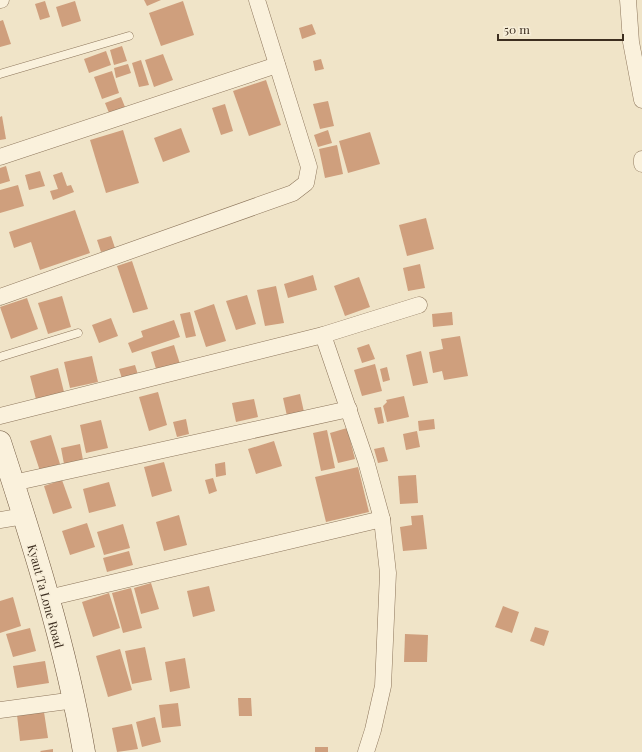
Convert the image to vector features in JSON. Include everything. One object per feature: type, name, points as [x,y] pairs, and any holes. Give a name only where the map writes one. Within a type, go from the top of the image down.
[{"type":"main road","name":"Kyaut Ta Lone Road","points":[[0,442],[48,598],[75,700],[84,752]]},
{"type":"street","points":[[0,297],[293,193],[306,183],[309,167],[257,0]]},
{"type":"street","points":[[628,0],[631,42],[642,100]]},
{"type":"street","points":[[0,156],[277,65]]},
{"type":"street","points":[[642,158],[642,164]]},
{"type":"street","points":[[0,416],[323,335],[419,305]]},
{"type":"street","points":[[323,335],[366,461],[382,520],[388,573],[383,686],[373,730],[366,752]]},
{"type":"street","points":[[13,483],[348,409]]},
{"type":"street","points":[[0,520],[24,516]]},
{"type":"street","points":[[48,598],[382,520]]},
{"type":"street","points":[[0,710],[75,700]]},
{"type":"lane","points":[[0,74],[129,36]]},
{"type":"lane","points":[[0,357],[78,333]]},
{"type":"building","points":[[144,0],[161,0],[147,6]]},
{"type":"building","points":[[45,1],[50,17],[40,20],[35,4]]},
{"type":"building","points":[[75,1],[81,21],[62,27],[56,7]]},
{"type":"building","points":[[183,1],[194,35],[161,46],[149,13]]},
{"type":"building","points":[[3,20],[11,44],[0,47],[0,21]]},
{"type":"building","points":[[312,24],[316,34],[302,39],[299,28]]},
{"type":"building","points":[[122,46],[127,61],[114,65],[110,50]]},
{"type":"building","points":[[106,51],[111,65],[89,73],[84,59]]},
{"type":"building","points":[[163,54],[173,80],[154,87],[145,60]]},
{"type":"building","points":[[321,59],[324,69],[315,71],[313,61]]},
{"type":"building","points":[[141,60],[149,85],[139,87],[132,63]]},
{"type":"building","points":[[128,64],[131,73],[116,78],[114,68]]},
{"type":"building","points":[[112,71],[119,93],[102,99],[94,77]]},
{"type":"building","points":[[266,80],[281,125],[249,136],[233,91]]},
{"type":"building","points":[[121,97],[125,107],[109,113],[105,103]]},
{"type":"building","points":[[328,101],[334,126],[320,129],[313,104]]},
{"type":"building","points":[[225,104],[233,131],[221,135],[212,108]]},
{"type":"building","points":[[2,116],[6,139],[0,140],[0,117]]},
{"type":"building","points":[[181,128],[190,152],[163,162],[154,138]]},
{"type":"building","points":[[123,130],[139,183],[106,193],[90,140]]},
{"type":"building","points":[[328,130],[332,143],[318,147],[314,135]]},
{"type":"building","points":[[370,132],[380,164],[348,173],[339,141]]},
{"type":"building","points":[[337,145],[343,174],[325,178],[319,149]]},
{"type":"building","points":[[6,166],[10,181],[0,184],[0,168]]},
{"type":"building","points":[[40,171],[45,186],[29,190],[25,175]]},
{"type":"building","points":[[62,172],[67,186],[71,185],[74,192],[53,200],[50,191],[58,189],[53,175]]},
{"type":"building","points":[[18,185],[24,206],[0,213],[0,190]]},
{"type":"building","points":[[75,210],[90,253],[40,270],[31,242],[14,248],[9,232]]},
{"type":"building","points":[[426,218],[434,249],[407,256],[399,225]]},
{"type":"building","points":[[111,236],[115,248],[101,252],[97,240]]},
{"type":"building","points":[[132,261],[148,309],[133,313],[117,266]]},
{"type":"building","points":[[420,264],[425,288],[408,291],[403,268]]},
{"type":"building","points":[[313,275],[317,290],[288,298],[284,284]]},
{"type":"building","points":[[359,277],[370,307],[345,316],[334,286]]},
{"type":"building","points":[[276,286],[284,323],[265,326],[257,290]]},
{"type":"building","points":[[247,295],[256,324],[236,330],[226,301]]},
{"type":"building","points":[[62,296],[71,327],[48,334],[38,303]]},
{"type":"building","points":[[27,298],[38,329],[11,339],[0,307]]},
{"type":"building","points":[[214,304],[226,341],[206,347],[194,311]]},
{"type":"building","points":[[190,312],[196,336],[186,338],[180,314]]},
{"type":"building","points":[[452,312],[453,325],[433,327],[432,314]]},
{"type":"building","points":[[111,318],[118,336],[99,343],[92,325]]},
{"type":"building","points":[[174,320],[180,337],[132,353],[128,343],[143,337],[141,331]]},
{"type":"building","points":[[460,336],[468,376],[444,380],[442,371],[433,373],[429,352],[443,349],[441,339]]},
{"type":"building","points":[[369,344],[375,359],[362,363],[357,348]]},
{"type":"building","points":[[174,345],[180,364],[157,372],[151,352]]},
{"type":"building","points":[[421,351],[428,383],[413,386],[406,355]]},
{"type":"building","points":[[92,356],[98,382],[70,388],[64,362]]},
{"type":"building","points":[[375,364],[382,391],[362,396],[354,370]]},
{"type":"building","points":[[135,365],[139,378],[123,382],[119,369]]},
{"type":"building","points":[[387,367],[390,380],[383,382],[380,369]]},
{"type":"building","points":[[58,368],[65,396],[37,403],[30,376]]},
{"type":"building","points":[[158,392],[167,425],[149,431],[139,397]]},
{"type":"building","points":[[300,394],[304,412],[287,416],[283,398]]},
{"type":"building","points":[[404,396],[409,417],[387,422],[383,406],[387,402],[386,400]]},
{"type":"building","points":[[254,399],[258,417],[236,422],[232,403]]},
{"type":"building","points":[[381,407],[384,423],[378,424],[374,408]]},
{"type":"building","points":[[186,419],[189,434],[177,437],[173,422]]},
{"type":"building","points":[[434,419],[435,429],[419,431],[418,421]]},
{"type":"building","points":[[101,420],[108,448],[86,453],[80,425]]},
{"type":"building","points":[[347,428],[355,459],[338,463],[330,433]]},
{"type":"building","points":[[327,430],[335,468],[321,471],[313,433]]},
{"type":"building","points":[[417,431],[420,447],[406,450],[403,434]]},
{"type":"building","points":[[51,435],[60,464],[40,471],[30,441]]},
{"type":"building","points":[[274,441],[282,466],[256,474],[248,449]]},
{"type":"building","points":[[80,444],[83,460],[64,464],[61,448]]},
{"type":"building","points":[[384,447],[388,461],[378,463],[374,449]]},
{"type":"building","points":[[164,462],[172,491],[152,497],[144,467]]},
{"type":"building","points":[[225,462],[226,475],[216,477],[215,464]]},
{"type":"building","points":[[358,467],[369,512],[326,522],[315,477]]},
{"type":"building","points":[[416,475],[418,503],[400,504],[398,476]]},
{"type":"building","points":[[213,478],[217,491],[209,494],[205,480]]},
{"type":"building","points":[[62,480],[72,508],[53,514],[44,486]]},
{"type":"building","points":[[109,482],[116,506],[89,513],[83,489]]},
{"type":"building","points":[[179,515],[187,545],[164,551],[156,522]]},
{"type":"building","points":[[423,515],[427,549],[403,551],[400,527],[412,525],[411,516]]},
{"type":"building","points":[[87,523],[95,547],[70,555],[62,531]]},
{"type":"building","points":[[123,524],[130,548],[104,555],[97,532]]},
{"type":"building","points":[[129,551],[133,565],[107,572],[103,558]]},
{"type":"building","points":[[151,583],[159,609],[141,614],[134,588]]},
{"type":"building","points":[[209,586],[215,611],[193,617],[187,591]]},
{"type":"building","points":[[131,588],[142,628],[123,633],[112,593]]},
{"type":"building","points":[[109,593],[120,628],[93,637],[82,602]]},
{"type":"building","points":[[13,597],[21,626],[0,633],[0,601]]},
{"type":"building","points":[[503,606],[519,612],[512,633],[495,627]]},
{"type":"building","points":[[535,627],[549,631],[544,646],[530,641]]},
{"type":"building","points":[[30,628],[36,651],[13,657],[6,634]]},
{"type":"building","points":[[405,634],[428,635],[427,662],[404,662]]},
{"type":"building","points":[[145,647],[152,680],[132,684],[125,651]]},
{"type":"building","points":[[120,649],[132,690],[108,697],[96,656]]},
{"type":"building","points":[[185,658],[190,688],[170,692],[165,662]]},
{"type":"building","points":[[45,661],[49,683],[17,688],[13,666]]},
{"type":"building","points":[[238,698],[251,698],[252,716],[239,716]]},
{"type":"building","points":[[178,703],[181,726],[162,728],[159,705]]},
{"type":"building","points":[[44,712],[48,738],[20,741],[17,715]]},
{"type":"building","points":[[155,717],[161,742],[142,747],[136,722]]},
{"type":"building","points":[[132,724],[138,749],[117,752],[112,728]]},
{"type":"building","points":[[315,747],[328,747],[328,752],[315,752]]},
{"type":"building","points":[[53,749],[53,752],[40,751]]}]
